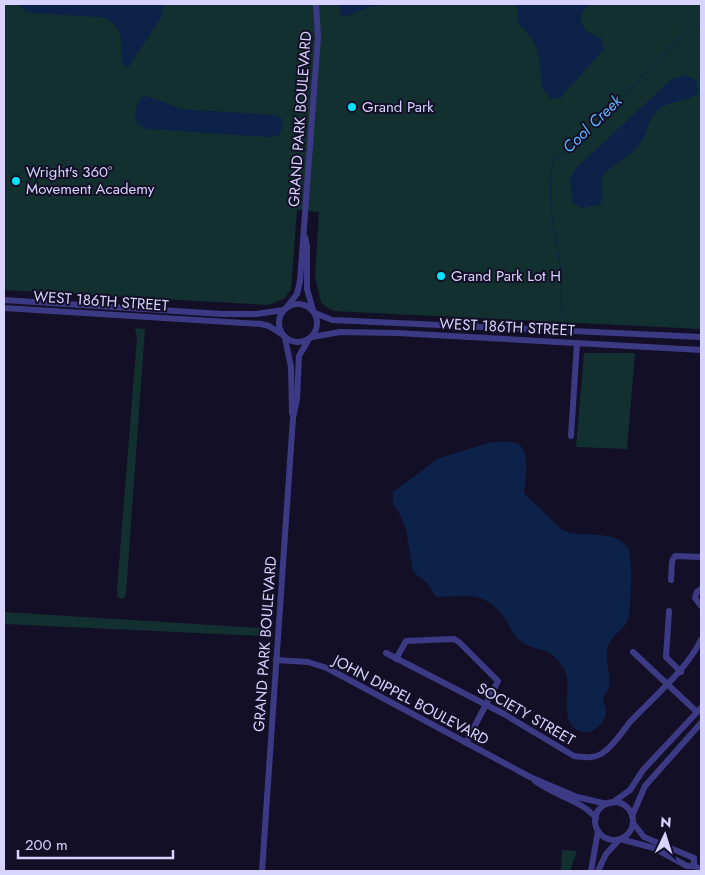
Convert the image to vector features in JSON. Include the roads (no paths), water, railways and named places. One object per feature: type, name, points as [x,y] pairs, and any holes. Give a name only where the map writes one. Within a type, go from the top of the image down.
[{"type":"street","name":"GRAND PARK BOULEVARD","points":[[285,309],[296,294],[300,284],[301,246],[304,235],[318,37],[316,4]]},
{"type":"street","name":"GRAND PARK BOULEVARD","points":[[304,235],[307,246],[306,284],[314,312]]},
{"type":"street","name":"WEST 186TH STREET","points":[[4,300],[222,314],[256,314],[285,309]]},
{"type":"street","points":[[300,304],[314,312],[317,327],[311,338],[299,343],[284,336],[279,321],[285,309],[300,304]]},
{"type":"street","name":"WEST 186TH STREET","points":[[4,308],[261,324],[269,326],[284,336]]},
{"type":"street","name":"WEST 186TH STREET","points":[[314,312],[332,320],[701,338]]},
{"type":"street","name":"WEST 186TH STREET","points":[[311,338],[340,332],[701,350]]},
{"type":"street","points":[[638,334],[638,346]]},
{"type":"street","name":"GRAND PARK BOULEVARD","points":[[262,871],[293,418],[291,367],[284,336]]},
{"type":"street","name":"GRAND PARK BOULEVARD","points":[[293,418],[297,398],[299,356],[311,338]]},
{"type":"street","points":[[571,436],[577,343]]},
{"type":"street","points":[[671,580],[672,561],[675,556],[701,557]]},
{"type":"street","points":[[701,589],[696,596],[696,602],[701,606]]},
{"type":"street","points":[[669,610],[666,657],[681,672]]},
{"type":"street","points":[[396,659],[406,641],[454,639],[498,681],[466,743]]},
{"type":"street","name":"SOCIETY STREET","points":[[386,653],[486,705],[574,756],[593,757],[607,749],[667,684],[681,672],[701,640]]},
{"type":"street","points":[[591,871],[598,831],[596,818],[600,809],[630,790],[643,770],[699,710],[667,684],[633,652]]},
{"type":"street","name":"JOHN DIPPEL BOULEVARD","points":[[276,660],[308,662],[327,668],[530,777],[577,796],[609,803]]},
{"type":"street","points":[[598,871],[606,854],[620,839],[630,832],[645,786],[701,723]]},
{"type":"street","name":"JOHN DIPPEL BOULEVARD","points":[[530,777],[545,789],[586,808],[596,818]]},
{"type":"street","points":[[609,803],[624,806],[644,837],[694,858],[694,866]]},
{"type":"street","points":[[598,831],[606,838],[620,839],[654,848],[687,866],[701,869]]},
{"type":"water","points":[[19,4],[163,4],[162,16],[128,68],[122,62],[120,35],[114,24],[108,20],[101,17],[31,13],[25,11]]},
{"type":"water","points":[[339,4],[391,4],[370,7],[344,17],[341,15]]},
{"type":"water","points":[[517,4],[591,4],[583,10],[580,20],[586,31],[601,38],[604,49],[560,98],[551,99],[541,86],[538,52],[531,38],[518,23]]},
{"type":"water","points":[[686,75],[696,80],[699,92],[690,98],[668,104],[658,110],[650,121],[644,137],[638,146],[602,177],[602,201],[600,204],[583,208],[573,204],[570,179],[577,167],[672,79]]},
{"type":"water","points":[[146,96],[182,109],[274,115],[282,118],[283,127],[278,136],[268,137],[146,129],[138,124],[134,115],[140,98]]},
{"type":"water","points":[[492,442],[514,442],[521,446],[526,458],[524,493],[561,529],[577,534],[614,538],[622,542],[630,553],[631,582],[628,619],[624,627],[612,638],[608,646],[609,689],[604,696],[605,716],[604,720],[591,731],[583,732],[575,728],[570,722],[567,714],[567,676],[564,669],[553,656],[548,652],[531,647],[518,639],[504,617],[489,602],[474,596],[436,597],[428,584],[413,572],[406,530],[399,512],[393,505],[393,492],[439,458]]},
{"type":"waterway","name":"Cool Creek","points":[[562,317],[561,270],[551,209],[550,175],[553,161],[614,106],[689,28],[701,20]]},
{"type":"place","name":"Grand Park","points":[[352,107]]},
{"type":"place","name":"Wright's 360° Movement Academy","points":[[16,181]]},
{"type":"place","name":"Grand Park Lot H","points":[[441,276]]}]
